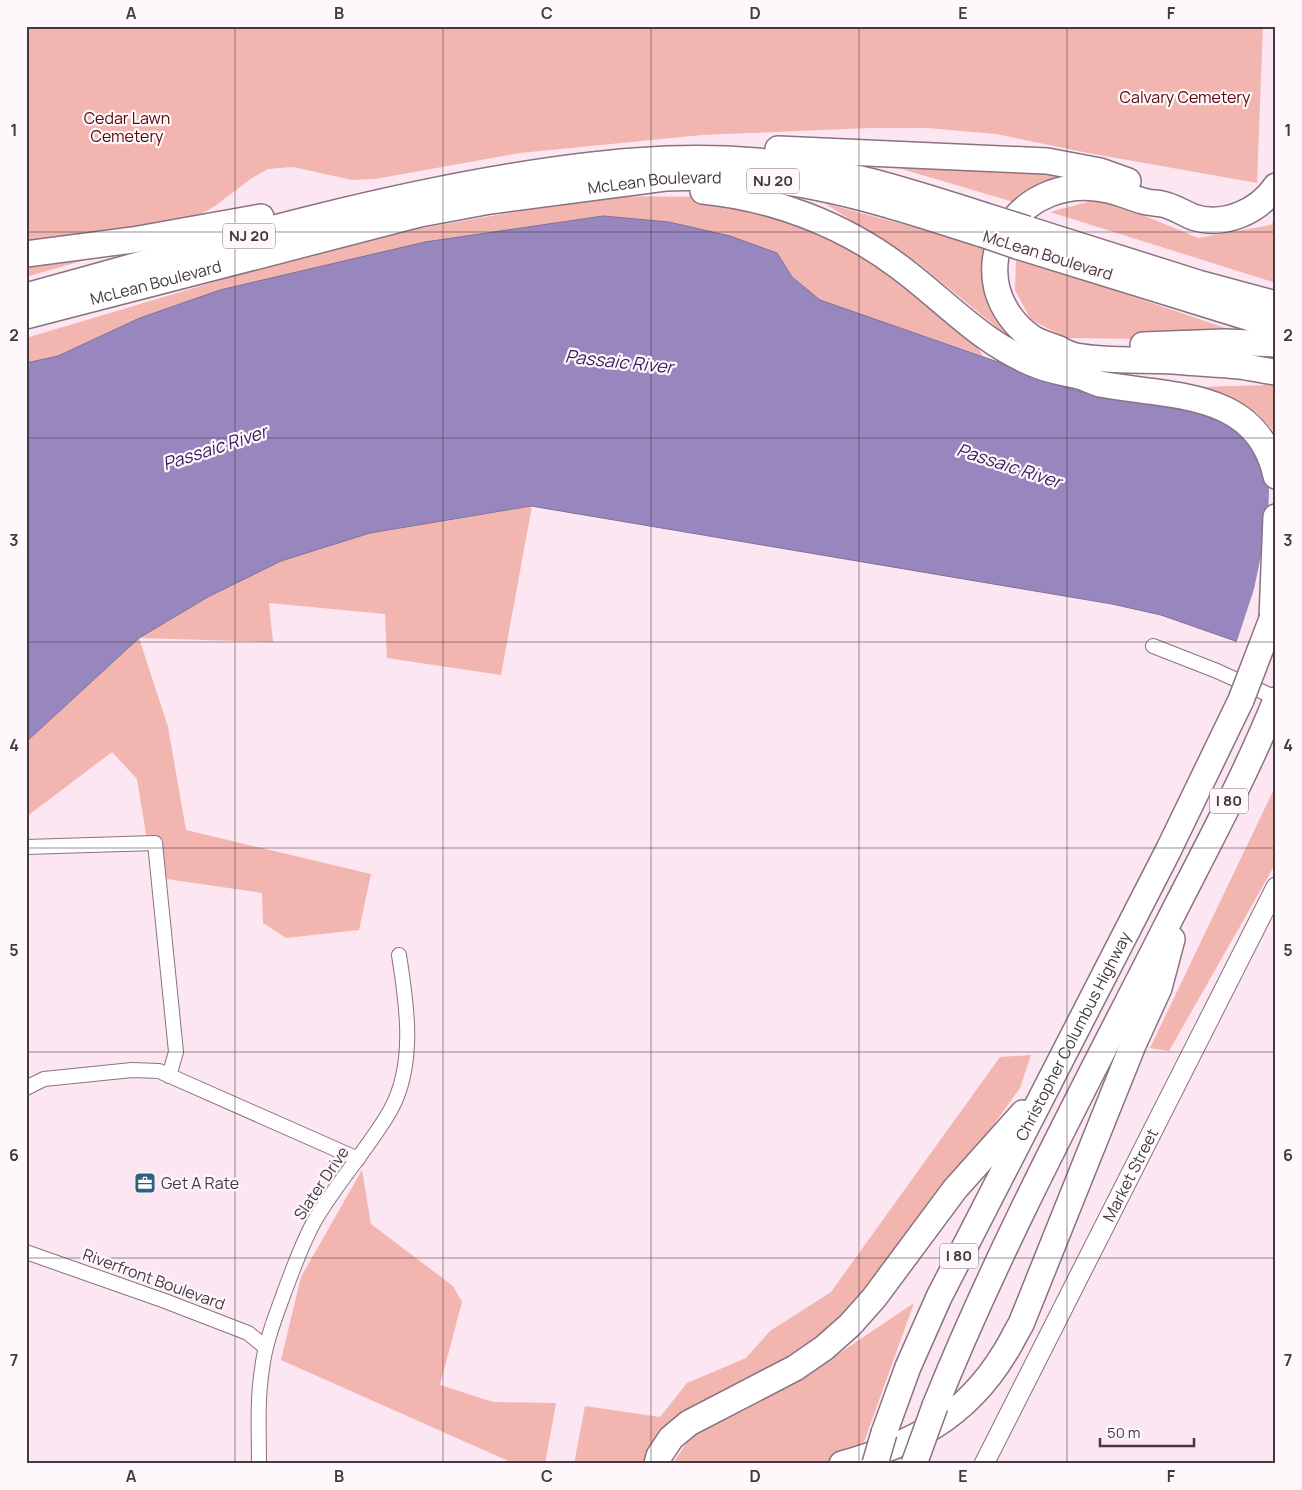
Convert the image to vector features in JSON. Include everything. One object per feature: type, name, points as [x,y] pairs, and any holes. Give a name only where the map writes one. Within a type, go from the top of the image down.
[{"type":"highway","points":[[613,163],[654,154],[688,150],[726,149],[800,150],[1047,161],[1116,176],[1150,190],[1163,204]]},
{"type":"highway","name":"McLean Boulevard","points":[[26,296],[278,228],[407,196],[554,170],[613,163],[711,158],[798,166],[879,182],[987,226],[1276,326]]},
{"type":"highway","name":"McLean Boulevard","points":[[26,316],[420,214],[490,201],[665,178],[692,177],[779,181],[810,186],[987,226]]},
{"type":"highway","points":[[26,254],[133,240],[302,209],[474,183]]},
{"type":"highway","points":[[1270,372],[1232,365],[1074,356],[1032,338],[1020,327],[1007,312],[998,294],[994,275],[997,253],[1004,233],[1012,220],[1023,209],[1039,198],[1069,188],[1103,188],[1145,202],[1163,204],[1194,217],[1217,220],[1229,218],[1250,210],[1270,195],[1276,186]]},
{"type":"highway","points":[[558,192],[673,189],[698,191],[749,198],[803,215],[858,239],[878,251],[899,266],[974,329],[995,344],[1040,367],[1098,383],[1193,398],[1222,407],[1238,416],[1251,428],[1266,447],[1276,476]]},
{"type":"highway","name":"McLean Boulevard","points":[[1022,238],[1276,304]]},
{"type":"highway","points":[[26,326],[155,282]]},
{"type":"highway","points":[[1058,349],[1225,342],[1276,344]]},
{"type":"highway","points":[[1080,377],[1270,372]]},
{"type":"highway","name":"Christopher Columbus Highway","points":[[875,1464],[908,1367],[938,1297],[1172,843],[1240,700],[1274,615],[1276,517]]},
{"type":"highway","name":"Christopher Columbus Highway","points":[[914,1464],[934,1406],[1002,1254],[1118,1050],[1185,889],[1246,767],[1274,703]]},
{"type":"highway","points":[[842,1464],[905,1443],[938,1424],[963,1406],[1004,1354],[1021,1324],[1118,1050]]},
{"type":"highway","points":[[657,1464],[671,1438],[689,1423],[794,1368],[824,1348],[850,1325],[874,1298],[955,1189],[1048,1086]]},
{"type":"main road","name":"Market Street","points":[[984,1464],[1276,887]]},
{"type":"street","points":[[1153,646],[1217,671],[1274,703]]},
{"type":"street","points":[[26,846],[155,842],[176,1052],[169,1076]]},
{"type":"street","name":"Slater Drive","points":[[259,1464],[260,1392],[265,1347],[301,1250],[315,1220],[391,1109],[401,1083],[407,1040],[404,983],[399,955]]},
{"type":"street","points":[[26,1088],[44,1079],[132,1070],[159,1071],[358,1159]]},
{"type":"street","name":"Riverfront Boulevard","points":[[26,1252],[165,1301],[248,1333],[265,1347]]},
{"type":"green space","name":"Cedar Lawn Cemetery","points":[[26,26],[1263,26],[1257,183],[1088,153],[996,134],[927,128],[871,128],[702,135],[520,153],[375,179],[352,180],[293,167],[268,169],[252,178],[215,206],[194,218],[176,223],[26,242]]},
{"type":"green space","points":[[895,167],[1062,172],[1017,203]]},
{"type":"green space","points":[[605,196],[707,197],[781,211],[856,243],[970,336],[983,356],[820,300],[792,277],[777,253],[730,236],[669,222],[603,216],[137,318],[58,356],[26,363],[26,338],[258,269],[388,234]]},
{"type":"green space","points":[[1102,198],[1198,238],[1271,225],[1276,218],[1276,283],[1050,212]]},
{"type":"green space","points":[[824,203],[991,248],[1023,349],[917,262]]},
{"type":"green space","points":[[119,250],[26,277],[26,266]]},
{"type":"green space","points":[[1016,257],[1252,337],[1067,338],[1031,320],[1015,290]]},
{"type":"green space","points":[[1276,386],[1276,433],[1256,412],[1199,387]]},
{"type":"green space","points":[[532,506],[501,675],[387,658],[385,614],[269,603],[273,642],[139,638],[209,597],[281,561],[370,533]]},
{"type":"green space","points":[[139,638],[168,727],[186,830],[371,874],[359,930],[286,938],[263,923],[262,893],[153,877],[137,779],[112,752],[26,817],[26,742]]},
{"type":"green space","points":[[1276,785],[1276,863],[1169,1051],[1150,1048]]},
{"type":"green space","points":[[1031,1055],[1020,1088],[871,1296],[834,1333],[651,1464],[574,1464],[585,1406],[660,1417],[687,1383],[746,1358],[770,1331],[831,1292],[1000,1057]]},
{"type":"green space","points":[[362,1170],[371,1224],[453,1286],[462,1302],[440,1385],[493,1402],[556,1403],[545,1464],[515,1464],[281,1360],[301,1277]]},
{"type":"green space","points":[[914,1303],[864,1442],[827,1464],[672,1464],[693,1434],[819,1367]]},
{"type":"water","name":"Passaic River","points":[[603,216],[669,222],[730,236],[777,253],[792,277],[820,300],[998,362],[1042,380],[1084,393],[1205,414],[1276,438],[1276,656],[1161,615],[1112,604],[531,506],[370,533],[281,561],[208,597],[139,638],[26,742],[26,363],[58,356],[137,319],[220,290],[425,242]]},
{"type":"pier","points":[[1276,451],[1276,659],[1236,644],[1254,589],[1268,522],[1269,490],[1261,456]]},
{"type":"place","name":"Get A Rate","points":[[145,1183]]},
{"type":"park label","name":"Calvary Cemetery","points":[[1185,97]]}]
